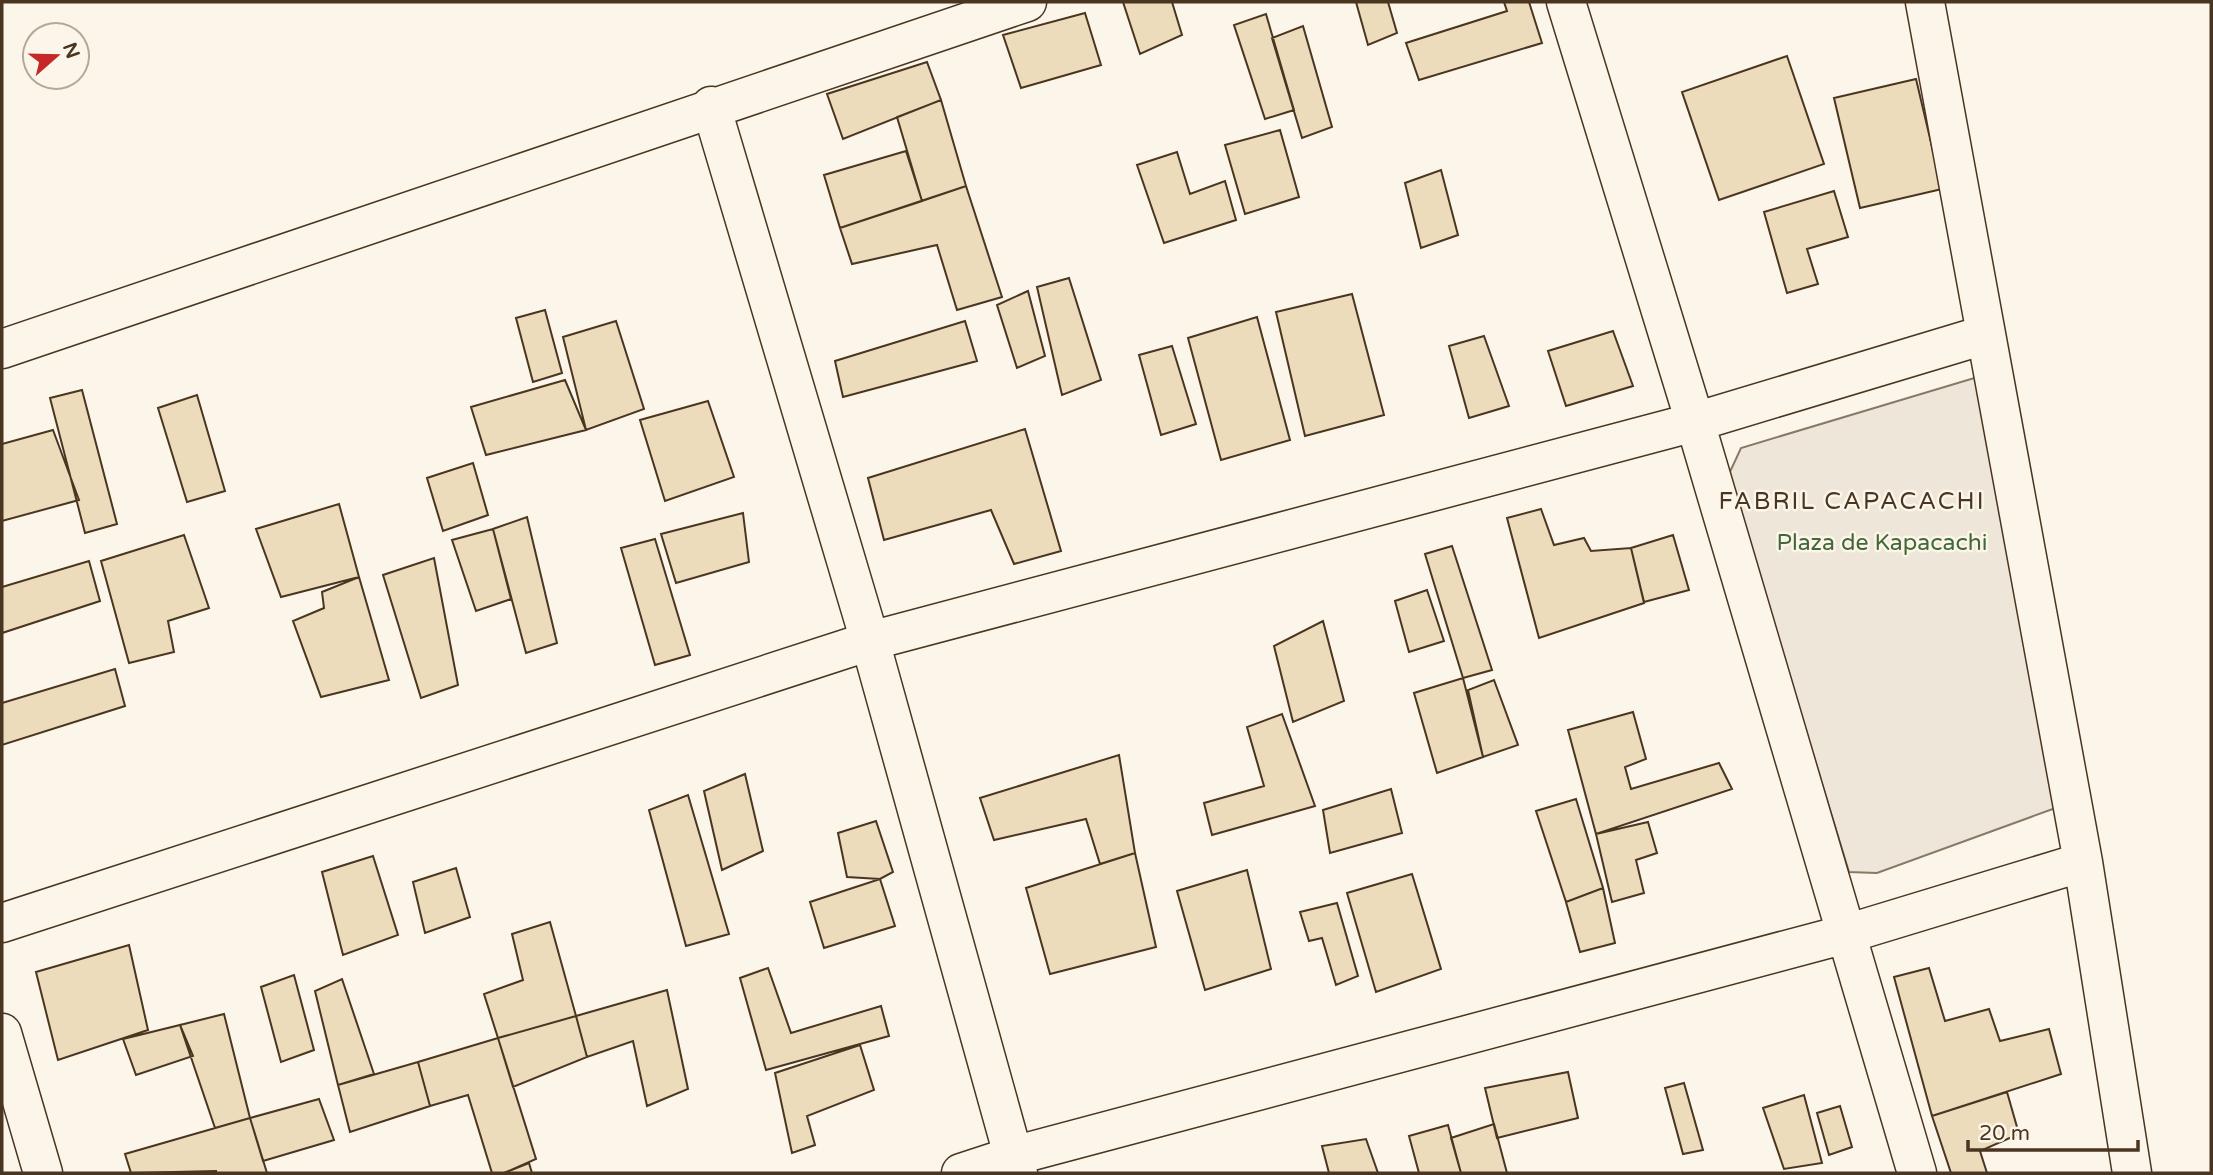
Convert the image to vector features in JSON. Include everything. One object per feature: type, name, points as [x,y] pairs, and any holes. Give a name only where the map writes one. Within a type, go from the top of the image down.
[{"type":"street","points":[[2,349],[711,106],[1027,2]]},
{"type":"street","points":[[1566,2],[1696,422],[1917,1173]]},
{"type":"street","points":[[1925,2],[1984,335],[2083,862],[2132,1173]]},
{"type":"street","points":[[711,106],[870,641],[1016,1165]]},
{"type":"street","points":[[2,923],[870,641],[1696,422],[1984,335]]},
{"type":"street","points":[[961,1173],[1016,1165],[1846,934],[2083,862]]},
{"type":"street","points":[[2,1033],[43,1173]]},
{"type":"green space","name":"Plaza de Kapacachi","points":[[1981,376],[2061,806],[1877,873],[1849,872],[1728,476],[1741,448]]},
{"type":"building","points":[[1123,2],[1172,2],[1182,35],[1140,54]]},
{"type":"building","points":[[1356,2],[1388,2],[1397,33],[1368,45]]},
{"type":"building","points":[[1504,2],[1529,2],[1542,43],[1419,80],[1406,43],[1507,11]]},
{"type":"building","points":[[1085,13],[1101,65],[1021,88],[1003,35]]},
{"type":"building","points":[[1266,14],[1294,110],[1265,119],[1234,25]]},
{"type":"building","points":[[1303,26],[1332,127],[1302,138],[1272,38]]},
{"type":"building","points":[[1787,56],[1824,164],[1719,200],[1682,92]]},
{"type":"building","points":[[927,62],[941,100],[843,139],[827,94]]},
{"type":"building","points":[[1916,79],[1942,189],[1860,208],[1834,98]]},
{"type":"building","points":[[941,100],[966,186],[922,201],[897,117]]},
{"type":"building","points":[[1280,130],[1299,197],[1245,214],[1225,145]]},
{"type":"building","points":[[906,151],[922,201],[840,228],[824,175]]},
{"type":"building","points":[[1177,152],[1190,194],[1225,181],[1236,220],[1164,243],[1137,165]]},
{"type":"building","points":[[1441,170],[1458,235],[1421,248],[1405,183]]},
{"type":"building","points":[[966,186],[1002,297],[957,310],[937,245],[852,264],[840,228]]},
{"type":"building","points":[[1834,191],[1848,237],[1807,249],[1818,284],[1787,293],[1764,212]]},
{"type":"building","points":[[1069,278],[1101,380],[1062,395],[1037,287]]},
{"type":"building","points":[[1028,291],[1045,356],[1017,368],[997,305]]},
{"type":"building","points":[[1352,294],[1384,415],[1305,436],[1276,312]]},
{"type":"building","points":[[545,310],[562,373],[533,382],[516,318]]},
{"type":"building","points":[[1257,317],[1290,440],[1221,460],[1188,338]]},
{"type":"building","points":[[616,321],[644,409],[586,430],[563,337]]},
{"type":"building","points":[[965,321],[977,361],[843,397],[835,361]]},
{"type":"building","points":[[1613,331],[1633,386],[1566,406],[1548,351]]},
{"type":"building","points":[[1484,336],[1509,406],[1469,418],[1449,346]]},
{"type":"building","points":[[1172,346],[1196,424],[1161,435],[1139,355]]},
{"type":"building","points":[[565,380],[586,430],[486,455],[471,407]]},
{"type":"building","points":[[82,390],[117,524],[85,533],[50,398]]},
{"type":"building","points":[[197,395],[225,491],[187,502],[158,408]]},
{"type":"building","points":[[708,401],[734,477],[665,501],[640,420]]},
{"type":"building","points":[[1025,429],[1061,551],[1014,564],[991,510],[884,540],[868,478]]},
{"type":"building","points":[[53,430],[79,500],[2,521],[2,444]]},
{"type":"building","points":[[473,463],[488,515],[443,531],[427,478]]},
{"type":"building","points":[[339,504],[359,577],[281,597],[256,529]]},
{"type":"building","points":[[1541,509],[1554,545],[1584,538],[1591,551],[1631,548],[1644,603],[1539,638],[1507,518]]},
{"type":"building","points":[[743,513],[749,562],[676,583],[661,534]]},
{"type":"building","points":[[527,517],[557,643],[526,653],[493,529]]},
{"type":"building","points":[[493,529],[511,599],[476,611],[452,540]]},
{"type":"building","points":[[184,535],[209,608],[168,621],[174,652],[129,663],[101,561]]},
{"type":"building","points":[[1673,535],[1689,590],[1644,602],[1631,548]]},
{"type":"building","points":[[655,539],[690,655],[655,665],[621,548]]},
{"type":"building","points":[[1452,546],[1492,670],[1463,678],[1425,554]]},
{"type":"building","points":[[434,558],[458,685],[421,698],[383,575]]},
{"type":"building","points":[[89,561],[100,601],[2,633],[2,587]]},
{"type":"building","points":[[359,577],[389,680],[321,697],[293,621],[324,608],[322,592]]},
{"type":"building","points":[[1427,590],[1444,641],[1409,652],[1395,601]]},
{"type":"building","points":[[1323,621],[1344,701],[1293,722],[1274,646]]},
{"type":"building","points":[[115,669],[125,706],[2,745],[2,703]]},
{"type":"building","points":[[1463,678],[1483,757],[1437,773],[1414,693]]},
{"type":"building","points":[[1494,680],[1518,745],[1483,757],[1468,690]]},
{"type":"building","points":[[1633,712],[1646,759],[1625,767],[1631,789],[1719,763],[1732,789],[1596,834],[1568,730]]},
{"type":"building","points":[[1282,714],[1315,806],[1212,835],[1204,803],[1264,786],[1247,727]]},
{"type":"building","points":[[1119,755],[1135,853],[1100,864],[1086,819],[994,840],[980,798]]},
{"type":"building","points":[[745,774],[763,851],[722,870],[704,791]]},
{"type":"building","points":[[1391,789],[1402,833],[1330,853],[1323,810]]},
{"type":"building","points":[[688,795],[729,934],[686,946],[649,810]]},
{"type":"building","points":[[1576,799],[1603,888],[1566,902],[1536,811]]},
{"type":"building","points":[[876,821],[893,872],[880,879],[847,877],[838,833]]},
{"type":"building","points":[[1648,822],[1657,853],[1636,860],[1644,893],[1612,902],[1596,834]]},
{"type":"building","points":[[1135,853],[1156,947],[1050,974],[1026,888]]},
{"type":"building","points":[[373,856],[398,935],[343,955],[322,872]]},
{"type":"building","points":[[456,868],[470,917],[425,933],[413,882]]},
{"type":"building","points":[[1247,870],[1271,969],[1205,990],[1177,891]]},
{"type":"building","points":[[1412,874],[1441,969],[1376,992],[1347,893]]},
{"type":"building","points":[[880,879],[895,926],[824,948],[810,902]]},
{"type":"building","points":[[1603,888],[1615,943],[1580,952],[1566,902]]},
{"type":"building","points":[[1337,903],[1358,976],[1336,985],[1322,938],[1309,941],[1300,912]]},
{"type":"building","points":[[550,922],[576,1016],[498,1038],[484,994],[523,980],[512,934]]},
{"type":"building","points":[[129,945],[148,1030],[58,1060],[36,972]]},
{"type":"building","points":[[768,968],[791,1033],[881,1006],[889,1036],[766,1070],[740,978]]},
{"type":"building","points":[[1929,968],[1945,1021],[1989,1009],[2000,1041],[2049,1029],[2061,1074],[1932,1116],[1894,977]]},
{"type":"building","points":[[294,975],[314,1050],[281,1062],[261,987]]},
{"type":"building","points":[[342,979],[374,1074],[338,1085],[315,991]]},
{"type":"building","points":[[667,990],[688,1089],[647,1106],[633,1041],[587,1057],[576,1016]]},
{"type":"building","points":[[224,1014],[250,1118],[215,1128],[180,1025]]},
{"type":"building","points":[[576,1016],[587,1057],[513,1087],[498,1038]]},
{"type":"building","points":[[180,1025],[193,1056],[136,1075],[123,1039]]},
{"type":"building","points":[[498,1038],[536,1159],[504,1173],[492,1173],[468,1095],[430,1106],[418,1062]]},
{"type":"building","points":[[860,1045],[874,1090],[807,1116],[815,1145],[792,1153],[775,1073]]},
{"type":"building","points":[[418,1062],[430,1106],[350,1132],[338,1085]]},
{"type":"building","points":[[1568,1072],[1578,1118],[1497,1138],[1485,1088]]},
{"type":"building","points":[[1684,1083],[1703,1150],[1683,1154],[1665,1088]]},
{"type":"building","points":[[2007,1092],[2019,1134],[1980,1151],[1987,1173],[1951,1173],[1932,1116]]},
{"type":"building","points":[[1804,1095],[1822,1163],[1784,1169],[1763,1108]]},
{"type":"building","points":[[319,1099],[334,1140],[263,1161],[250,1118]]},
{"type":"building","points":[[1840,1106],[1852,1147],[1829,1155],[1817,1113]]},
{"type":"building","points":[[250,1118],[267,1173],[131,1173],[125,1154]]},
{"type":"building","points":[[1494,1124],[1507,1173],[1461,1173],[1451,1138]]},
{"type":"building","points":[[1448,1125],[1461,1173],[1419,1173],[1409,1136]]},
{"type":"building","points":[[1366,1139],[1378,1173],[1329,1173],[1322,1146]]},
{"type":"building","points":[[529,1163],[532,1173],[504,1173]]},
{"type":"district","name":"FABRIL CAPACACHI","points":[[1852,501]]}]
